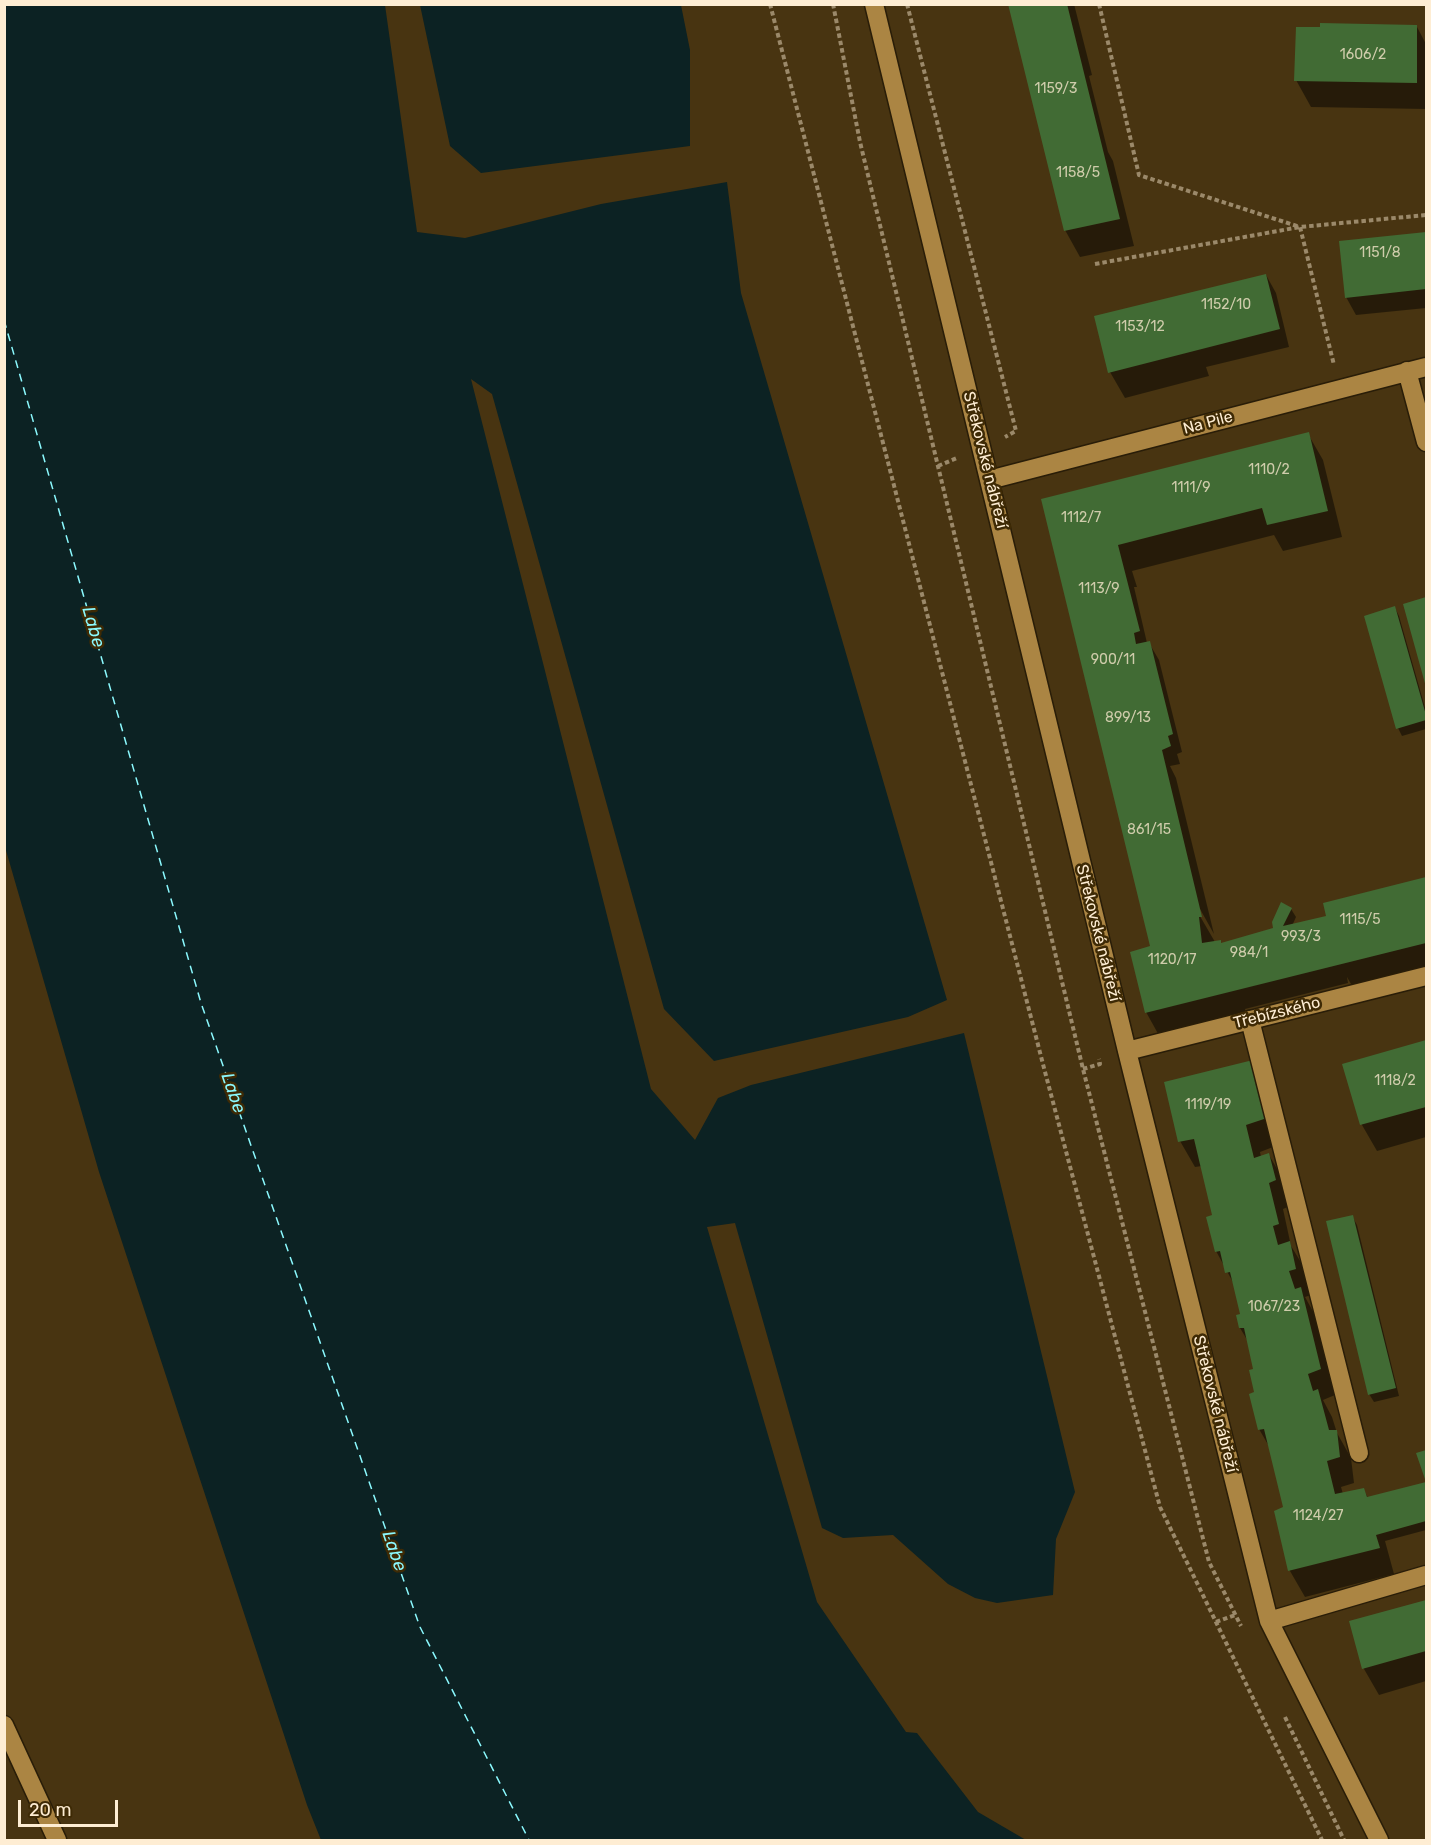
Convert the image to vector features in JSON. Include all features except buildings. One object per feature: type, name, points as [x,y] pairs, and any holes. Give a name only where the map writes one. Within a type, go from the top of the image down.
[{"type":"street","name":"Střekovské nábřeží","points":[[874,4],[1127,1051],[1269,1621],[1379,1840]]},
{"type":"street","name":"Na Pile","points":[[989,480],[1426,367]]},
{"type":"street","points":[[1407,371],[1426,442]]},
{"type":"street","name":"Třebízského","points":[[1127,1051],[1426,976]]},
{"type":"street","points":[[1250,1020],[1359,1453]]},
{"type":"street","points":[[1269,1621],[1426,1575]]},
{"type":"street","points":[[4,1725],[57,1840]]},
{"type":"path","points":[[770,4],[1044,1068],[1160,1507],[1322,1840]]},
{"type":"path","points":[[833,4],[863,153],[1086,1081],[1209,1562],[1246,1636]]},
{"type":"path","points":[[1099,4],[1139,175],[1299,227]]},
{"type":"path","points":[[1095,264],[1299,227],[1426,215]]},
{"type":"path","points":[[1299,227],[1340,389]]},
{"type":"path","points":[[1282,1712],[1344,1840]]},
{"type":"water","name":"Labe","points":[[5,4],[385,5],[417,232],[465,238],[601,204],[727,182],[741,293],[947,1000],[908,1017],[714,1061],[664,1009],[492,394],[471,379],[651,1089],[695,1140],[718,1098],[751,1085],[964,1033],[1075,1492],[1056,1539],[1053,1595],[997,1603],[975,1598],[948,1584],[893,1535],[843,1538],[822,1528],[735,1223],[707,1227],[817,1602],[906,1732],[917,1733],[978,1812],[1026,1840],[321,1840],[307,1805],[99,1172],[5,847]]},
{"type":"water","points":[[420,5],[681,5],[690,50],[690,146],[481,173],[450,146]]},
{"type":"ferry route","points":[[4,320],[201,1003],[420,1627],[529,1840]]}]
